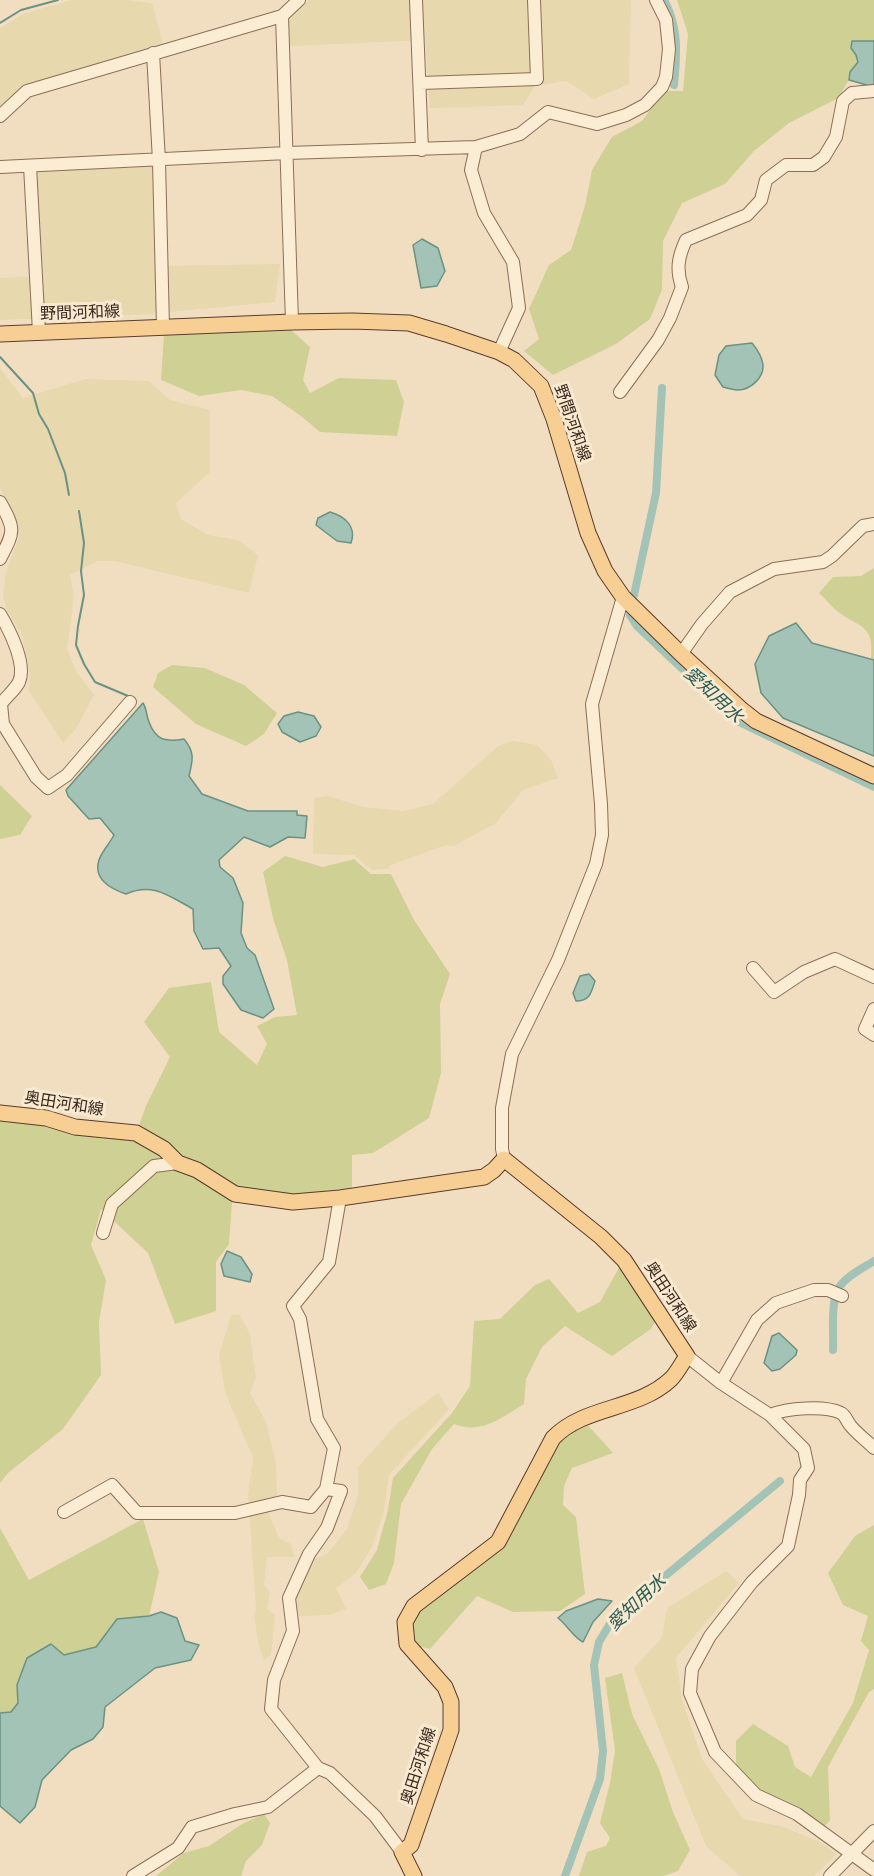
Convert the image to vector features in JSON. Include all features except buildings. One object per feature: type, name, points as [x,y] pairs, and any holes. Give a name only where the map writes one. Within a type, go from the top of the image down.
[{"type":"main road","name":"野間河和線","points":[[0,333],[292,322],[409,323],[499,352],[514,360],[541,386],[554,419],[588,533],[605,571],[623,597],[681,654],[756,721],[874,776]]},
{"type":"main road","name":"奥田河和線","points":[[0,1113],[46,1118],[75,1127],[136,1133],[164,1149],[178,1163],[197,1170],[235,1194],[293,1202],[340,1198],[484,1177],[495,1170],[504,1159],[601,1238],[624,1260],[687,1356],[671,1379],[648,1395],[578,1419],[564,1427],[553,1438],[498,1542],[414,1606],[409,1614],[405,1622],[407,1644],[445,1687],[451,1702],[451,1730],[411,1845],[402,1852]]},
{"type":"main road","points":[[402,1852],[414,1876]]},
{"type":"street","points":[[0,116],[27,91],[282,16],[299,0]]},
{"type":"street","points":[[416,0],[423,150]]},
{"type":"street","points":[[421,83],[537,79],[534,0]]},
{"type":"street","points":[[0,167],[287,153],[476,147],[520,134],[548,111],[597,124],[626,115],[645,105],[662,87],[666,77],[669,49],[666,20],[656,0]]},
{"type":"street","points":[[282,16],[292,322]]},
{"type":"street","points":[[153,53],[164,327]]},
{"type":"street","points":[[620,392],[658,340],[670,318],[682,287],[678,275],[679,255],[686,240],[747,215],[761,200],[766,180],[786,165],[813,165],[824,157],[836,137],[843,101],[852,93],[874,91]]},
{"type":"street","points":[[476,147],[471,170],[484,213],[513,262],[519,308],[499,352]]},
{"type":"street","points":[[30,166],[39,332]]},
{"type":"street","points":[[0,502],[8,517],[12,535],[0,560]]},
{"type":"street","points":[[681,654],[702,624],[730,592],[774,569],[823,562],[863,526],[874,524]]},
{"type":"street","points":[[504,1159],[502,1108],[512,1054],[558,960],[596,864],[602,835],[592,704],[623,597]]},
{"type":"street","points":[[0,614],[12,634],[21,670],[19,681],[1,704],[3,724],[36,777],[48,788],[67,775],[130,702]]},
{"type":"street","points":[[753,968],[774,992],[804,972],[835,959],[874,977]]},
{"type":"street","points":[[874,1009],[865,1029],[874,1035]]},
{"type":"street","points":[[103,1233],[112,1203],[154,1166],[178,1163]]},
{"type":"street","points":[[64,1512],[112,1485],[137,1513],[235,1513],[282,1502],[311,1507],[326,1489],[334,1448],[317,1419],[300,1319],[293,1306],[328,1262],[340,1198]]},
{"type":"street","points":[[721,1383],[757,1320],[776,1303],[814,1290],[828,1290],[842,1296]]},
{"type":"street","points":[[687,1356],[721,1383],[770,1415],[804,1449],[808,1468],[800,1480],[788,1546],[752,1582],[710,1636],[692,1669],[690,1693],[715,1752],[756,1794],[797,1814],[874,1870]]},
{"type":"street","points":[[770,1415],[803,1409],[839,1412],[845,1415],[850,1425],[874,1448]]},
{"type":"street","points":[[326,1489],[341,1491],[327,1528],[309,1554],[289,1598],[293,1631],[274,1680],[271,1708],[318,1768],[330,1773],[375,1816],[402,1852]]},
{"type":"street","points":[[133,1876],[178,1848],[192,1827],[268,1807],[318,1768]]},
{"type":"street","points":[[830,1876],[874,1830]]},
{"type":"shaded area","points":[[71,0],[126,0],[152,3],[163,44],[25,87],[0,108],[0,28],[23,14]]},
{"type":"shaded area","points":[[309,0],[631,0],[629,84],[594,99],[566,81],[535,86],[523,105],[430,108],[425,40],[290,46],[288,17]]},
{"type":"shaded area","points":[[852,41],[874,41],[874,87],[849,80],[850,72],[858,62],[851,48]]},
{"type":"shaded area","points":[[154,165],[158,266],[280,264],[275,302],[149,314],[0,320],[0,278],[43,276],[37,171]]},
{"type":"shaded area","points":[[422,239],[438,248],[445,271],[437,286],[421,288],[413,245]]},
{"type":"shaded area","points":[[752,343],[763,365],[759,379],[743,389],[723,387],[715,375],[719,355],[726,346]]},
{"type":"shaded area","points":[[0,368],[23,398],[85,379],[149,381],[170,400],[210,410],[210,472],[176,503],[181,519],[208,535],[238,540],[258,555],[249,593],[114,561],[98,561],[70,575],[74,596],[67,649],[76,671],[94,695],[76,729],[63,743],[29,691],[30,674],[22,635],[7,610],[3,596],[6,572],[19,537],[17,519],[0,488]]},
{"type":"shaded area","points":[[330,512],[340,516],[351,527],[351,543],[337,541],[316,525],[318,518]]},
{"type":"shaded area","points":[[796,623],[812,643],[874,660],[874,756],[783,718],[761,693],[755,664],[769,636]]},
{"type":"shaded area","points":[[143,703],[148,719],[158,737],[167,740],[184,739],[188,744],[192,756],[189,776],[202,794],[248,811],[297,811],[297,815],[307,816],[305,838],[288,837],[270,847],[244,837],[219,860],[220,867],[233,878],[243,903],[241,933],[247,948],[255,955],[274,1009],[263,1018],[241,1010],[223,984],[223,976],[231,966],[219,948],[203,949],[194,931],[193,909],[168,895],[153,890],[144,889],[126,894],[101,878],[99,860],[114,835],[100,818],[89,819],[68,796],[66,790]]},
{"type":"shaded area","points":[[298,712],[314,716],[321,727],[316,736],[300,742],[282,732],[278,724],[284,716]]},
{"type":"shaded area","points":[[513,741],[537,745],[551,760],[558,778],[523,790],[496,823],[454,846],[446,845],[391,865],[388,869],[372,870],[354,855],[313,854],[314,798],[328,796],[363,807],[403,811],[433,804],[498,746]]},
{"type":"shaded area","points":[[589,974],[595,981],[591,993],[584,1000],[576,1001],[573,993],[580,976]]},
{"type":"shaded area","points":[[227,1251],[241,1257],[252,1274],[250,1282],[224,1276],[221,1264]]},
{"type":"shaded area","points":[[239,1314],[250,1334],[256,1378],[250,1393],[266,1422],[276,1463],[277,1497],[264,1502],[279,1538],[291,1544],[294,1557],[267,1557],[264,1585],[270,1592],[267,1609],[275,1615],[271,1655],[264,1660],[254,1616],[256,1608],[248,1494],[253,1458],[225,1392],[219,1355],[231,1315]]},
{"type":"shaded area","points":[[779,1333],[797,1350],[796,1355],[780,1369],[772,1371],[764,1363],[772,1336]]},
{"type":"shaded area","points":[[438,1393],[449,1409],[389,1475],[384,1511],[372,1547],[356,1573],[336,1588],[346,1609],[330,1615],[299,1616],[295,1598],[311,1560],[327,1554],[347,1529],[358,1495],[358,1467],[398,1423]]},
{"type":"shaded area","points":[[726,1571],[739,1583],[676,1658],[682,1699],[702,1759],[743,1819],[784,1827],[820,1842],[837,1854],[814,1876],[740,1876],[706,1846],[634,1668],[662,1638],[667,1608]]},
{"type":"shaded area","points":[[598,1599],[612,1601],[593,1622],[583,1642],[558,1618],[566,1611]]},
{"type":"shaded area","points":[[161,1612],[177,1618],[185,1641],[199,1645],[191,1660],[155,1668],[105,1707],[103,1727],[93,1739],[71,1750],[42,1780],[35,1807],[20,1823],[0,1806],[0,1713],[11,1712],[18,1703],[17,1685],[27,1658],[51,1644],[64,1655],[96,1647],[117,1619],[149,1616]]},
{"type":"green space","points":[[677,0],[874,0],[874,41],[852,41],[851,48],[858,62],[850,72],[849,80],[838,98],[789,123],[754,151],[725,184],[682,203],[663,241],[662,290],[650,319],[616,344],[553,375],[524,351],[539,339],[529,309],[549,265],[571,250],[585,206],[592,170],[612,137],[642,121],[664,91],[683,91],[688,34]]},
{"type":"green space","points":[[290,329],[310,347],[303,380],[310,393],[339,378],[396,380],[404,402],[397,436],[320,432],[272,396],[241,390],[199,396],[161,380],[164,335]]},
{"type":"green space","points":[[874,568],[874,660],[871,658],[871,639],[865,629],[837,611],[819,593],[833,577],[861,576]]},
{"type":"green space","points":[[172,665],[205,668],[244,685],[277,713],[264,734],[246,746],[196,724],[153,687],[158,673]]},
{"type":"green space","points":[[0,785],[32,816],[20,835],[0,839]]},
{"type":"green space","points":[[285,856],[323,867],[354,859],[371,874],[391,874],[414,920],[450,974],[440,1004],[441,1073],[429,1118],[373,1153],[352,1155],[352,1188],[293,1195],[233,1188],[229,1244],[216,1262],[216,1311],[175,1324],[148,1253],[101,1209],[91,1245],[106,1280],[99,1322],[101,1375],[63,1429],[8,1473],[0,1483],[0,1118],[135,1136],[146,1106],[170,1057],[144,1022],[169,988],[211,982],[219,1032],[257,1065],[267,1044],[257,1026],[275,1017],[297,1015],[287,960],[273,918],[263,872]]},
{"type":"green space","points":[[621,1264],[657,1318],[651,1329],[612,1356],[565,1326],[542,1347],[526,1379],[524,1404],[482,1426],[464,1427],[454,1424],[432,1449],[401,1504],[394,1563],[386,1584],[369,1590],[360,1577],[377,1550],[388,1510],[393,1478],[452,1413],[470,1386],[474,1321],[500,1319],[535,1285],[549,1279],[578,1313],[600,1302]]},
{"type":"green space","points":[[584,1421],[613,1453],[572,1468],[564,1486],[563,1505],[576,1517],[585,1594],[560,1611],[513,1612],[477,1596],[430,1649],[413,1645],[409,1626],[418,1608],[500,1546],[555,1441]]},
{"type":"green space","points":[[143,1519],[159,1572],[149,1616],[117,1619],[96,1647],[64,1655],[17,1685],[18,1703],[11,1712],[0,1713],[0,1528],[29,1580]]},
{"type":"green space","points":[[874,1525],[874,1689],[869,1692],[828,1767],[830,1820],[824,1827],[760,1792],[736,1766],[736,1741],[753,1724],[788,1746],[795,1767],[811,1777],[853,1703],[869,1650],[861,1641],[868,1616],[843,1605],[828,1573],[855,1536]]},
{"type":"green space","points":[[622,1673],[632,1714],[659,1769],[673,1812],[690,1850],[678,1871],[663,1876],[579,1876],[587,1852],[606,1846],[610,1838],[600,1823],[615,1750],[605,1678]]},
{"type":"green space","points":[[264,1814],[270,1823],[262,1845],[246,1861],[241,1876],[156,1876],[184,1853],[209,1846],[242,1824]]},
{"type":"waterway","points":[[0,23],[21,10],[58,0]]},
{"type":"waterway","name":"愛知用水","points":[[664,0],[675,31],[674,85]]},
{"type":"waterway","points":[[0,357],[33,393],[39,414],[48,429],[65,473],[69,495]]},
{"type":"waterway","name":"愛知用水","points":[[634,595],[656,493],[662,388]]},
{"type":"waterway","points":[[79,511],[84,543],[81,571],[84,595],[76,645],[95,682],[128,696]]},
{"type":"waterway","name":"愛知用水","points":[[630,615],[637,626],[739,722],[874,787]]},
{"type":"waterway","name":"愛知用水","points":[[833,1350],[834,1307],[837,1291],[847,1278],[874,1261]]},
{"type":"waterway","name":"愛知用水","points":[[565,1876],[600,1779],[603,1751],[594,1665],[599,1642],[611,1622],[630,1605],[780,1481]]}]
